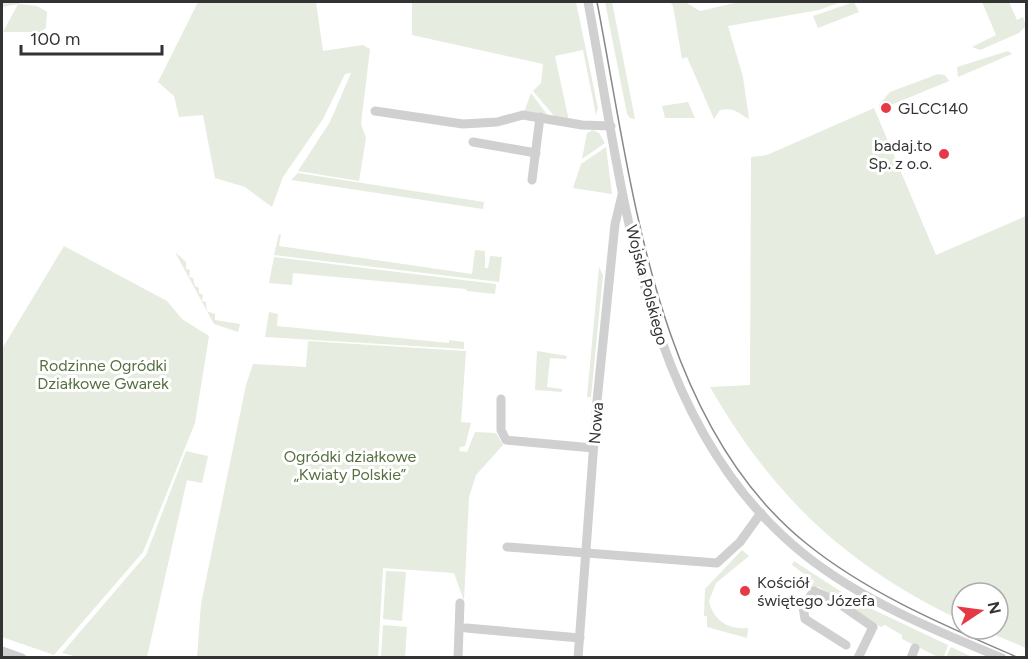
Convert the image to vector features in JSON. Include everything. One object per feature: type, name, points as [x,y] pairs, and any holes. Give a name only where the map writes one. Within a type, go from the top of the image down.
[{"type":"street","name":"Wojska Polskiego","points":[[588,2],[623,189],[651,313],[667,360],[703,431],[742,490],[761,513],[798,550],[857,590],[950,636],[1001,657]]},
{"type":"street","points":[[375,111],[462,124],[497,122],[523,115],[582,125],[611,126]]},
{"type":"street","points":[[532,180],[540,117]]},
{"type":"street","points":[[473,142],[536,153]]},
{"type":"street","name":"Nowa","points":[[578,657],[593,448],[615,224],[623,189]]},
{"type":"street","points":[[501,399],[501,430],[506,440],[593,448]]},
{"type":"street","points":[[507,547],[717,563],[740,542],[761,513]]},
{"type":"street","points":[[846,645],[804,619],[803,608],[814,591],[834,600],[873,627],[858,657]]},
{"type":"street","points":[[459,657],[460,603]]},
{"type":"street","points":[[466,628],[580,638]]},
{"type":"street","points":[[911,657],[915,648]]},
{"type":"street","points":[[2,651],[22,657]]},
{"type":"green space","points":[[2,2],[19,2],[19,4],[37,6],[47,12],[46,28],[40,32],[3,32],[18,4],[2,7]]},
{"type":"green space","points":[[198,2],[316,2],[323,51],[363,45],[370,49],[361,124],[366,138],[359,181],[298,171],[330,122],[351,73],[345,74],[323,119],[283,177],[272,207],[245,187],[215,178],[203,115],[179,117],[174,96],[158,82]]},
{"type":"green space","points":[[412,2],[576,2],[598,108],[596,115],[583,50],[555,56],[569,121],[555,117],[533,91],[541,83],[543,64],[412,35]]},
{"type":"green space","points":[[605,2],[612,2],[635,119],[630,118],[627,114]]},
{"type":"green space","points":[[670,2],[685,2],[700,11],[739,2],[841,2],[819,10],[728,26],[743,77],[749,119],[736,111],[725,109],[720,110],[714,119],[687,57],[682,59],[673,6]]},
{"type":"green space","points":[[854,2],[859,12],[818,28],[813,16]]},
{"type":"green space","points":[[982,2],[1009,2],[1017,20],[1023,17],[1026,26],[1019,33],[980,50],[972,47],[996,35]]},
{"type":"green space","points":[[1008,51],[1012,54],[958,77],[957,67]]},
{"type":"green space","points":[[938,74],[945,75],[949,81],[879,110],[879,105],[890,92]]},
{"type":"green space","points":[[531,93],[549,117],[524,112]]},
{"type":"green space","points":[[688,102],[695,118],[665,118],[662,106]]},
{"type":"green space","points":[[874,108],[936,255],[1026,216],[1026,648],[1009,641],[1010,581],[950,581],[950,615],[883,577],[817,525],[788,495],[760,463],[734,427],[710,387],[750,385],[751,157],[767,155]]},
{"type":"green space","points":[[593,130],[599,133],[605,143],[582,159],[587,133]]},
{"type":"green space","points":[[606,147],[612,194],[573,188],[581,164]]},
{"type":"green space","points":[[298,173],[484,202],[483,209],[291,180]]},
{"type":"green space","points":[[279,234],[281,234],[279,246],[472,274],[475,250],[485,251],[485,268],[488,268],[490,256],[502,257],[499,282],[274,255]]},
{"type":"green space","name":"Rodzinne Ogródki Działkowe Gwarek","points":[[64,246],[167,301],[182,319],[209,336],[195,423],[143,552],[54,655],[2,637],[2,349]]},
{"type":"green space","points":[[175,252],[186,262],[186,269],[190,270],[189,277],[193,278],[195,286],[199,288],[199,293],[203,295],[202,301],[206,302],[207,311],[215,314],[215,320],[240,324],[238,332],[214,324]]},
{"type":"green space","points":[[274,257],[496,284],[495,294],[467,291],[466,289],[293,273],[292,285],[269,283]]},
{"type":"green space","points":[[599,267],[603,275],[591,397],[587,397]]},
{"type":"green space","points":[[269,312],[278,314],[277,326],[449,343],[449,340],[464,342],[464,349],[265,337]]},
{"type":"green space","name":"Ogródki działkowe „Kwiaty Polskie”","points":[[308,341],[466,351],[461,422],[471,423],[465,446],[460,447],[459,451],[467,452],[475,432],[496,433],[503,445],[476,475],[469,497],[464,601],[454,573],[383,568],[378,657],[197,657],[201,604],[246,385],[253,364],[306,367]]},
{"type":"green space","points":[[537,351],[567,356],[566,359],[550,358],[547,387],[562,389],[562,392],[535,390]]},
{"type":"green space","points":[[186,451],[208,456],[202,483],[187,480],[147,657],[78,657],[62,653],[146,555]]},
{"type":"green space","points":[[742,550],[749,556],[716,583],[709,601],[714,614],[722,622],[734,627],[748,628],[747,638],[707,627],[707,616],[704,616],[705,589]]},
{"type":"green space","points":[[794,561],[857,602],[948,645],[944,657],[938,657],[902,639],[902,635],[885,625],[881,627],[819,587],[815,587],[805,600],[814,581],[792,565]]},
{"type":"green space","points":[[386,571],[406,572],[402,621],[383,619]]},
{"type":"green space","points":[[383,625],[407,627],[405,657],[381,657]]},
{"type":"green space","points":[[951,647],[972,657],[946,657]]},
{"type":"tram line","points":[[597,2],[638,220],[658,294],[683,366],[715,433],[755,493],[807,544],[831,562],[909,608],[1019,658]]},
{"type":"place","name":"GLCC140","points":[[886,108]]},
{"type":"place","name":"badaj.to Sp. z o.o.","points":[[944,154]]},
{"type":"place","name":"Kościół świętego Józefa","points":[[745,591]]}]
